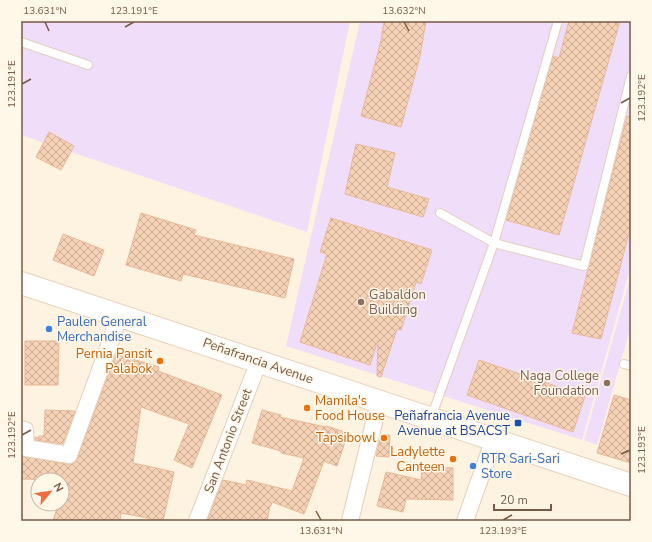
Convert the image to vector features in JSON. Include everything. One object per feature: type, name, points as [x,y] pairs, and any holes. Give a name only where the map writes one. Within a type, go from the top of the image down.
[{"type":"main road","name":"Peñafrancia Avenue","points":[[21,285],[259,361],[631,485]]},
{"type":"street","points":[[21,429],[25,430],[26,448],[69,455],[120,316]]},
{"type":"street","name":"San Antonio Street","points":[[197,521],[259,361]]},
{"type":"street","points":[[350,521],[379,402]]},
{"type":"street","points":[[465,521],[494,439]]},
{"type":"lane","points":[[431,419],[494,243],[558,21]]},
{"type":"lane","points":[[21,42],[88,65]]},
{"type":"lane","points":[[440,213],[494,243],[584,266],[631,76]]},
{"type":"shaded area","points":[[21,21],[350,21],[307,232],[21,135]]},
{"type":"shaded area","points":[[360,21],[631,21],[631,266],[582,440],[286,346]]},
{"type":"shaded area","name":"Naga College Foundation","points":[[631,275],[631,326],[597,445],[584,440]]},
{"type":"building","points":[[384,21],[426,21],[420,56],[401,127],[361,116],[381,41]]},
{"type":"building","points":[[569,21],[620,21],[559,235],[506,220],[553,56],[559,58]]},
{"type":"building","points":[[627,116],[631,117],[631,226],[601,339],[572,333]]},
{"type":"building","points":[[49,132],[74,146],[61,170],[36,157]]},
{"type":"building","points":[[356,144],[395,153],[387,187],[429,199],[423,217],[345,194]]},
{"type":"building","points":[[141,213],[196,230],[194,235],[294,259],[285,298],[183,274],[181,281],[126,265]]},
{"type":"building","points":[[331,218],[432,250],[421,284],[416,282],[401,330],[397,329],[381,377],[377,376],[378,340],[370,365],[300,342],[327,254],[320,252]]},
{"type":"building","points":[[63,234],[104,250],[94,276],[53,260]]},
{"type":"building","points":[[25,341],[59,341],[58,385],[25,385]]},
{"type":"building","points":[[116,354],[159,367],[158,371],[222,395],[192,468],[174,460],[189,424],[141,407],[133,463],[174,472],[163,521],[121,513],[120,521],[53,521],[56,512],[70,512],[70,472],[30,472],[30,479],[21,479],[21,456],[67,464],[76,462]]},
{"type":"building","points":[[479,360],[585,396],[573,432],[467,395]]},
{"type":"building","points":[[614,395],[631,400],[631,463],[597,453]]},
{"type":"building","points":[[45,410],[75,411],[63,444],[35,440],[35,437],[39,438],[39,436],[44,436]]},
{"type":"building","points":[[262,410],[281,415],[280,417],[326,426],[348,433],[337,466],[324,461],[304,514],[272,502],[267,521],[207,521],[223,480],[246,485],[247,480],[292,491],[304,458],[281,453],[281,451],[252,443]]},
{"type":"building","points":[[381,435],[390,435],[389,457],[376,456]]},
{"type":"building","points":[[422,466],[453,468],[453,500],[406,499],[403,512],[377,506],[386,472],[421,480]]},
{"type":"place","name":"Gabaldon Building","points":[[361,302]]},
{"type":"place","name":"Paulen General Merchandise","points":[[49,329]]},
{"type":"place","name":"Pernia Pansit Palabok","points":[[160,361]]},
{"type":"place","name":"Naga College Foundation","points":[[607,383]]},
{"type":"place","name":"Mamila's Food House","points":[[307,408]]},
{"type":"place","name":"Peñafrancia Avenue Avenue at BSACST","points":[[518,423]]},
{"type":"place","name":"Tapsibowl","points":[[384,438]]},
{"type":"place","name":"Ladylette Canteen","points":[[453,459]]},
{"type":"place","name":"RTR Sari-Sari Store","points":[[473,466]]}]
